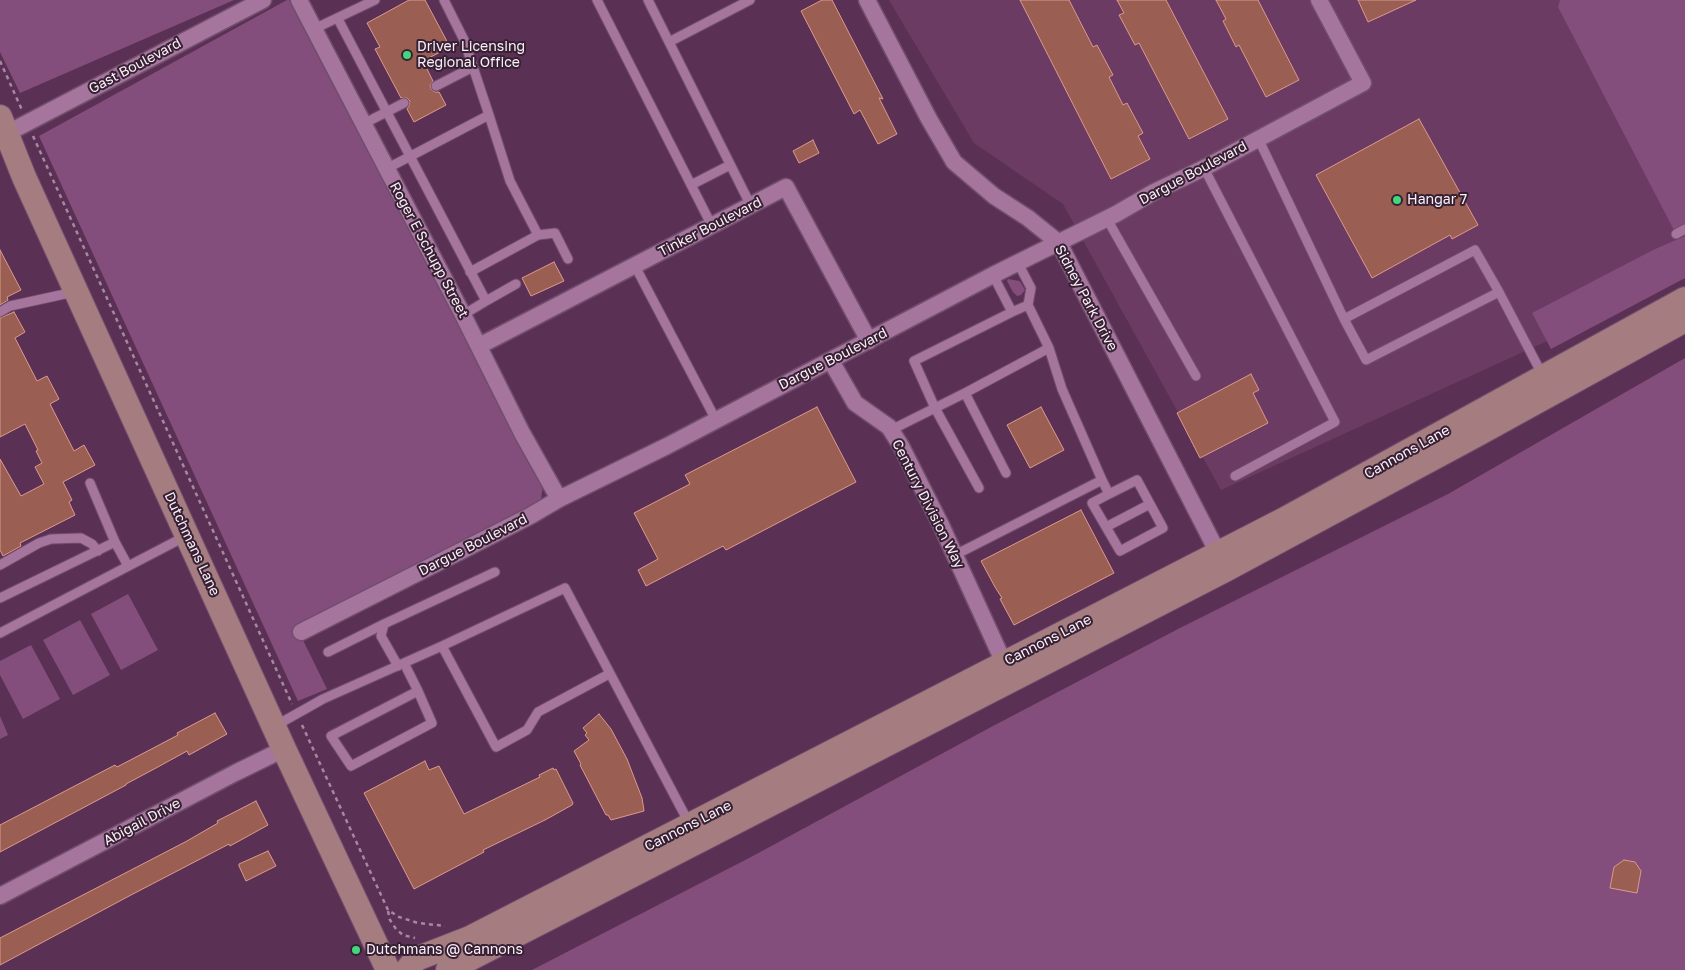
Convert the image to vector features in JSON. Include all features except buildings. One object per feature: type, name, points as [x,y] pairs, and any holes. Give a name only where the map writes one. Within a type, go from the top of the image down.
[{"type":"main road","name":"Dutchmans Lane","points":[[2,129],[284,748],[388,970]]},
{"type":"main road","name":"Cannons Lane","points":[[1548,385],[1685,299]]},
{"type":"main road","name":"Cannons Lane","points":[[448,970],[1008,671],[1222,561],[1285,519],[1548,385],[1685,320]]},
{"type":"main road","name":"Cannons Lane","points":[[407,970],[416,959],[470,938],[690,825],[1008,671]]},
{"type":"street","name":"Gast Boulevard","points":[[2,129],[263,0]]},
{"type":"street","name":"Roger E Schupp Street","points":[[299,0],[479,346],[522,433],[559,499]]},
{"type":"street","name":"Sidney Park Drive","points":[[867,0],[929,119],[954,162],[994,196],[1028,218],[1059,243],[1222,561]]},
{"type":"street","name":"Dargue Boulevard","points":[[301,632],[831,361],[993,275],[1107,219],[1154,192],[1204,168],[1363,83],[1319,0]]},
{"type":"street","name":"Tinker Boulevard","points":[[479,346],[786,188],[869,341]]},
{"type":"street","name":"Century Division Way","points":[[831,361],[855,403],[889,426],[941,524],[1008,671]]},
{"type":"street","name":"Abigail Drive","points":[[0,896],[284,748]]},
{"type":"lane","points":[[314,29],[375,0]]},
{"type":"lane","points":[[444,0],[464,40],[510,180],[538,235]]},
{"type":"lane","points":[[597,0],[712,226]]},
{"type":"lane","points":[[648,0],[751,206]]},
{"type":"lane","points":[[669,42],[750,0]]},
{"type":"lane","points":[[338,19],[486,301]]},
{"type":"lane","points":[[436,86],[473,67]]},
{"type":"lane","points":[[363,124],[404,103]]},
{"type":"lane","points":[[386,169],[489,115]]},
{"type":"lane","points":[[1258,138],[1344,319],[1366,360],[1499,292]]},
{"type":"lane","points":[[691,185],[730,165]]},
{"type":"lane","points":[[1204,168],[1335,422],[1235,476]]},
{"type":"lane","points":[[1107,219],[1196,376]]},
{"type":"lane","points":[[1676,234],[1685,229]]},
{"type":"lane","points":[[470,272],[538,235],[555,233],[568,259]]},
{"type":"lane","points":[[1344,319],[1475,250],[1548,385]]},
{"type":"lane","points":[[1018,263],[1031,288],[1028,305],[1049,348],[1062,389],[1109,494]]},
{"type":"lane","points":[[635,266],[716,420]]},
{"type":"lane","points":[[993,275],[1012,312]]},
{"type":"lane","points":[[463,315],[516,284]]},
{"type":"lane","points":[[0,312],[10,306],[77,292]]},
{"type":"lane","points":[[979,488],[935,408],[914,361],[1028,305]]},
{"type":"lane","points":[[891,430],[1049,348]]},
{"type":"lane","points":[[965,393],[1006,473]]},
{"type":"lane","points":[[955,555],[1102,480]]},
{"type":"lane","points":[[1138,480],[1163,528],[1120,551],[1092,503],[1109,494],[1138,480]]},
{"type":"lane","points":[[90,483],[115,542],[128,566]]},
{"type":"lane","points":[[1106,527],[1150,504]]},
{"type":"lane","points":[[0,633],[188,535]]},
{"type":"lane","points":[[0,565],[39,543],[51,539],[81,538],[92,544],[98,551]]},
{"type":"lane","points":[[0,598],[115,542]]},
{"type":"lane","points":[[328,652],[495,572]]},
{"type":"lane","points":[[275,727],[322,699],[442,646],[565,588],[690,825]]},
{"type":"lane","points":[[384,624],[382,636],[418,691],[432,723],[351,766],[331,736],[418,691]]},
{"type":"lane","points":[[442,646],[496,747],[527,730],[538,712],[609,674]]},
{"type":"path","points":[[388,910],[390,920],[396,929],[403,935],[419,939]]},
{"type":"path","points":[[435,930],[436,926]]},
{"type":"shaded area","points":[[0,0],[234,0],[20,93],[0,52]]},
{"type":"shaded area","points":[[287,0],[299,0],[543,484],[541,500],[537,501],[537,509],[299,632],[327,689],[298,701],[39,136]]},
{"type":"shaded area","points":[[889,0],[1685,0],[1685,278],[1221,490],[1063,204],[974,143]]},
{"type":"shaded area","points":[[1560,0],[1685,0],[1685,229],[1676,234],[1558,7]]},
{"type":"shaded area","points":[[1685,236],[1685,278],[1551,349],[1532,313],[1653,250]]},
{"type":"shaded area","points":[[1008,279],[1021,283],[1025,290],[1021,295],[1017,296],[1013,292],[1007,281]]},
{"type":"shaded area","points":[[1685,358],[1685,970],[532,970],[751,857],[993,726],[1178,629],[1448,494]]},
{"type":"shaded area","points":[[128,594],[158,650],[121,670],[91,614]]},
{"type":"shaded area","points":[[80,620],[110,675],[73,695],[43,640]]},
{"type":"shaded area","points":[[31,645],[60,699],[23,719],[0,675],[0,661]]},
{"type":"shaded area","points":[[0,716],[8,735],[0,739]]},
{"type":"place","name":"Driver Licensing Regional Office","points":[[407,55]]},
{"type":"place","name":"Hangar 7","points":[[1397,200]]},
{"type":"place","name":"Dutchmans @ Cannons","points":[[356,950]]}]
